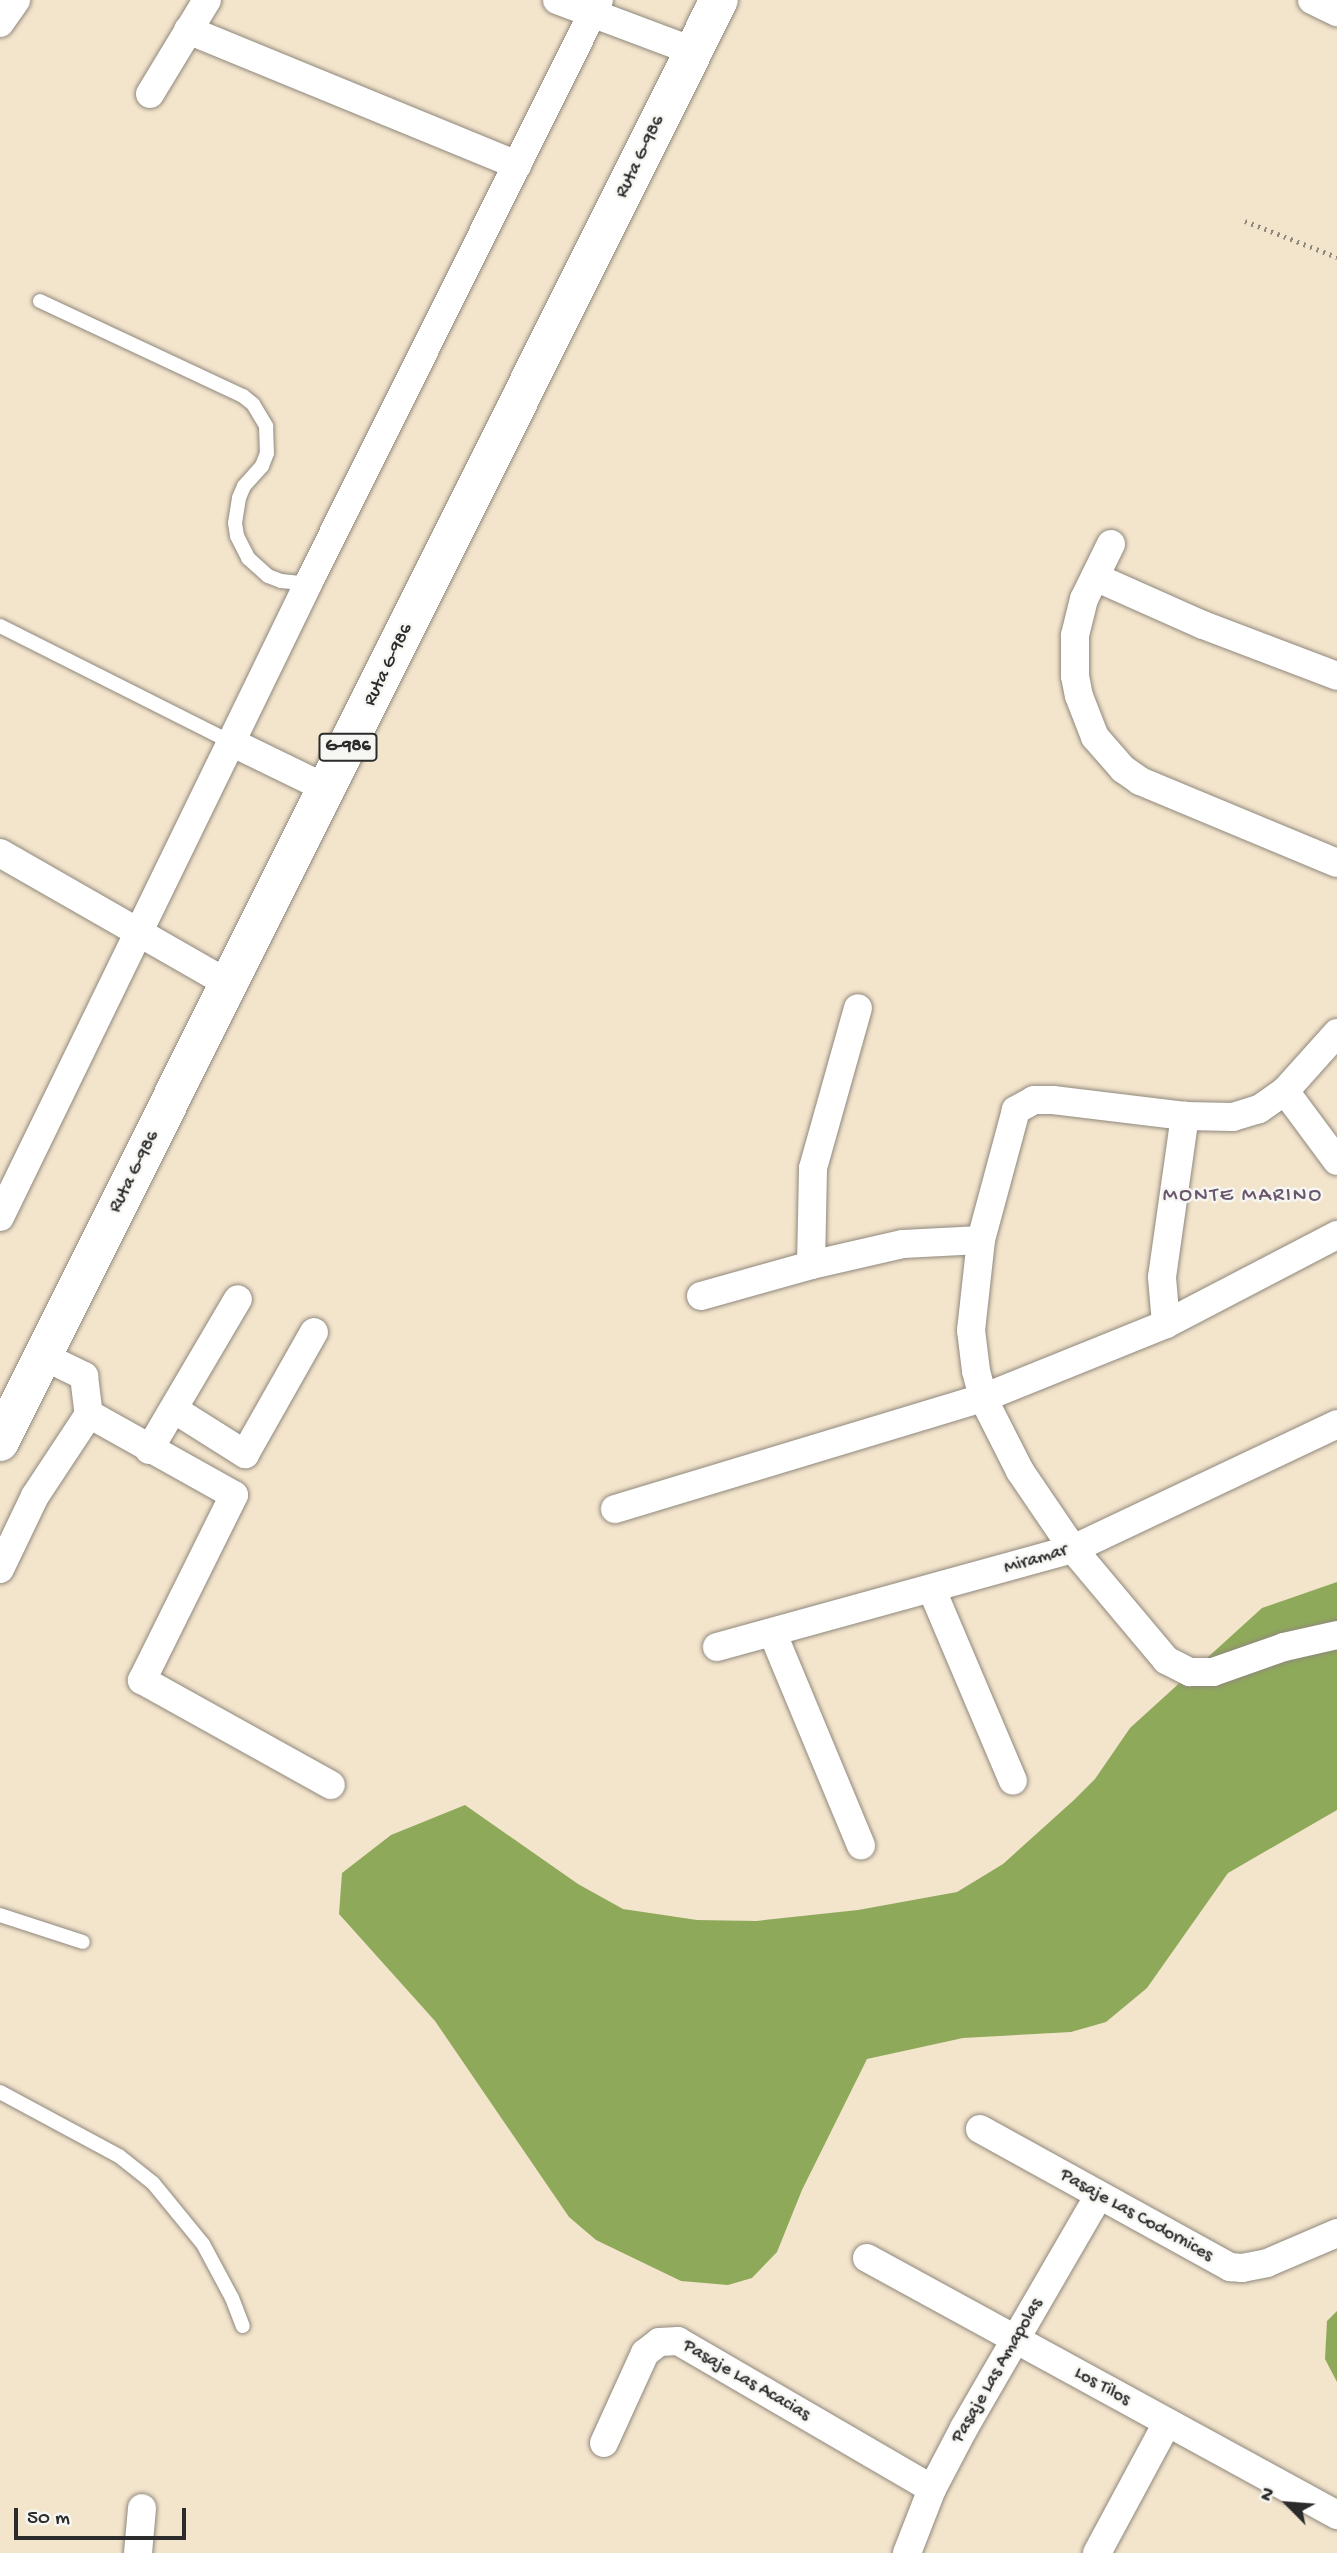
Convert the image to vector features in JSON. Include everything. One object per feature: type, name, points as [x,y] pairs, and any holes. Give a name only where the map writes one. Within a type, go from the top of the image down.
[{"type":"main road","name":"Ruta G-986","points":[[0,1442],[328,789],[719,0]]},
{"type":"street","points":[[0,23],[16,0]]},
{"type":"street","points":[[150,94],[206,0]]},
{"type":"street","points":[[557,0],[596,7],[693,51]]},
{"type":"street","points":[[1312,0],[1337,12]]},
{"type":"street","points":[[0,1217],[307,584],[596,7]]},
{"type":"street","points":[[188,30],[517,165]]},
{"type":"street","points":[[1111,544],[1079,617],[1074,655],[1075,676],[1088,724],[1108,754],[1140,781],[1337,863]]},
{"type":"street","points":[[1095,577],[1203,625],[1337,676]]},
{"type":"street","points":[[231,742],[328,789]]},
{"type":"street","points":[[0,853],[229,984]]},
{"type":"street","points":[[811,1265],[813,1168],[858,1008]]},
{"type":"street","points":[[1337,1033],[1285,1091],[1259,1109],[1233,1118],[1185,1116],[1052,1100],[1034,1100],[1016,1110],[981,1240],[971,1330],[976,1371],[983,1398],[1020,1471],[1073,1549],[1166,1660],[1190,1672],[1213,1672],[1284,1647],[1337,1635]]},
{"type":"street","points":[[1285,1091],[1337,1161]]},
{"type":"street","points":[[1166,1324],[1162,1277],[1185,1116]]},
{"type":"street","points":[[615,1509],[983,1398],[1166,1324],[1337,1235]]},
{"type":"street","points":[[701,1297],[811,1265],[903,1244],[981,1240]]},
{"type":"street","points":[[149,1450],[238,1299]]},
{"type":"street","points":[[175,1410],[245,1454],[314,1332]]},
{"type":"street","points":[[0,1569],[35,1496],[89,1414],[84,1376],[43,1356]]},
{"type":"street","points":[[89,1414],[149,1450],[234,1495],[142,1680],[331,1785]]},
{"type":"street","name":"Miramar","points":[[718,1647],[773,1634],[1073,1549],[1337,1424]]},
{"type":"street","points":[[932,1590],[1013,1781]]},
{"type":"street","points":[[773,1634],[862,1845]]},
{"type":"street","name":"Pasaje Las Codornices","points":[[980,2129],[1230,2267],[1242,2268],[1267,2263],[1337,2233]]},
{"type":"street","name":"Pasaje Las Amapolas","points":[[907,2553],[932,2489],[1099,2195]]},
{"type":"street","name":"Los Tilos","points":[[867,2258],[1337,2515]]},
{"type":"street","name":"Pasaje Las Acacias","points":[[604,2443],[645,2353],[659,2343],[678,2341],[932,2489]]},
{"type":"street","points":[[1097,2553],[1167,2423]]},
{"type":"street","points":[[138,2553],[142,2508]]},
{"type":"lane","points":[[40,301],[243,396],[253,404],[266,426],[267,453],[262,466],[244,486],[239,498],[235,523],[237,536],[248,558],[268,576],[294,584],[307,584]]},
{"type":"lane","points":[[0,626],[231,742]]},
{"type":"lane","points":[[0,1915],[83,1942]]},
{"type":"lane","points":[[0,2092],[119,2156],[153,2183],[203,2244],[223,2279],[243,2326]]},
{"type":"path","points":[[1245,221],[1337,257]]},
{"type":"green space","points":[[1337,1582],[1337,1810],[1228,1873],[1147,1988],[1106,2022],[1071,2032],[963,2038],[867,2059],[802,2190],[777,2252],[752,2278],[728,2285],[681,2281],[596,2240],[569,2217],[435,2021],[339,1914],[342,1873],[391,1835],[465,1805],[578,1884],[623,1909],[697,1920],[756,1921],[858,1910],[957,1892],[1003,1864],[1074,1800],[1095,1779],[1130,1728],[1262,1608]]},
{"type":"green space","points":[[1337,2311],[1337,2382],[1325,2359],[1327,2321]]},
{"type":"district","name":"MONTE MARINO","points":[[1243,1197]]}]
